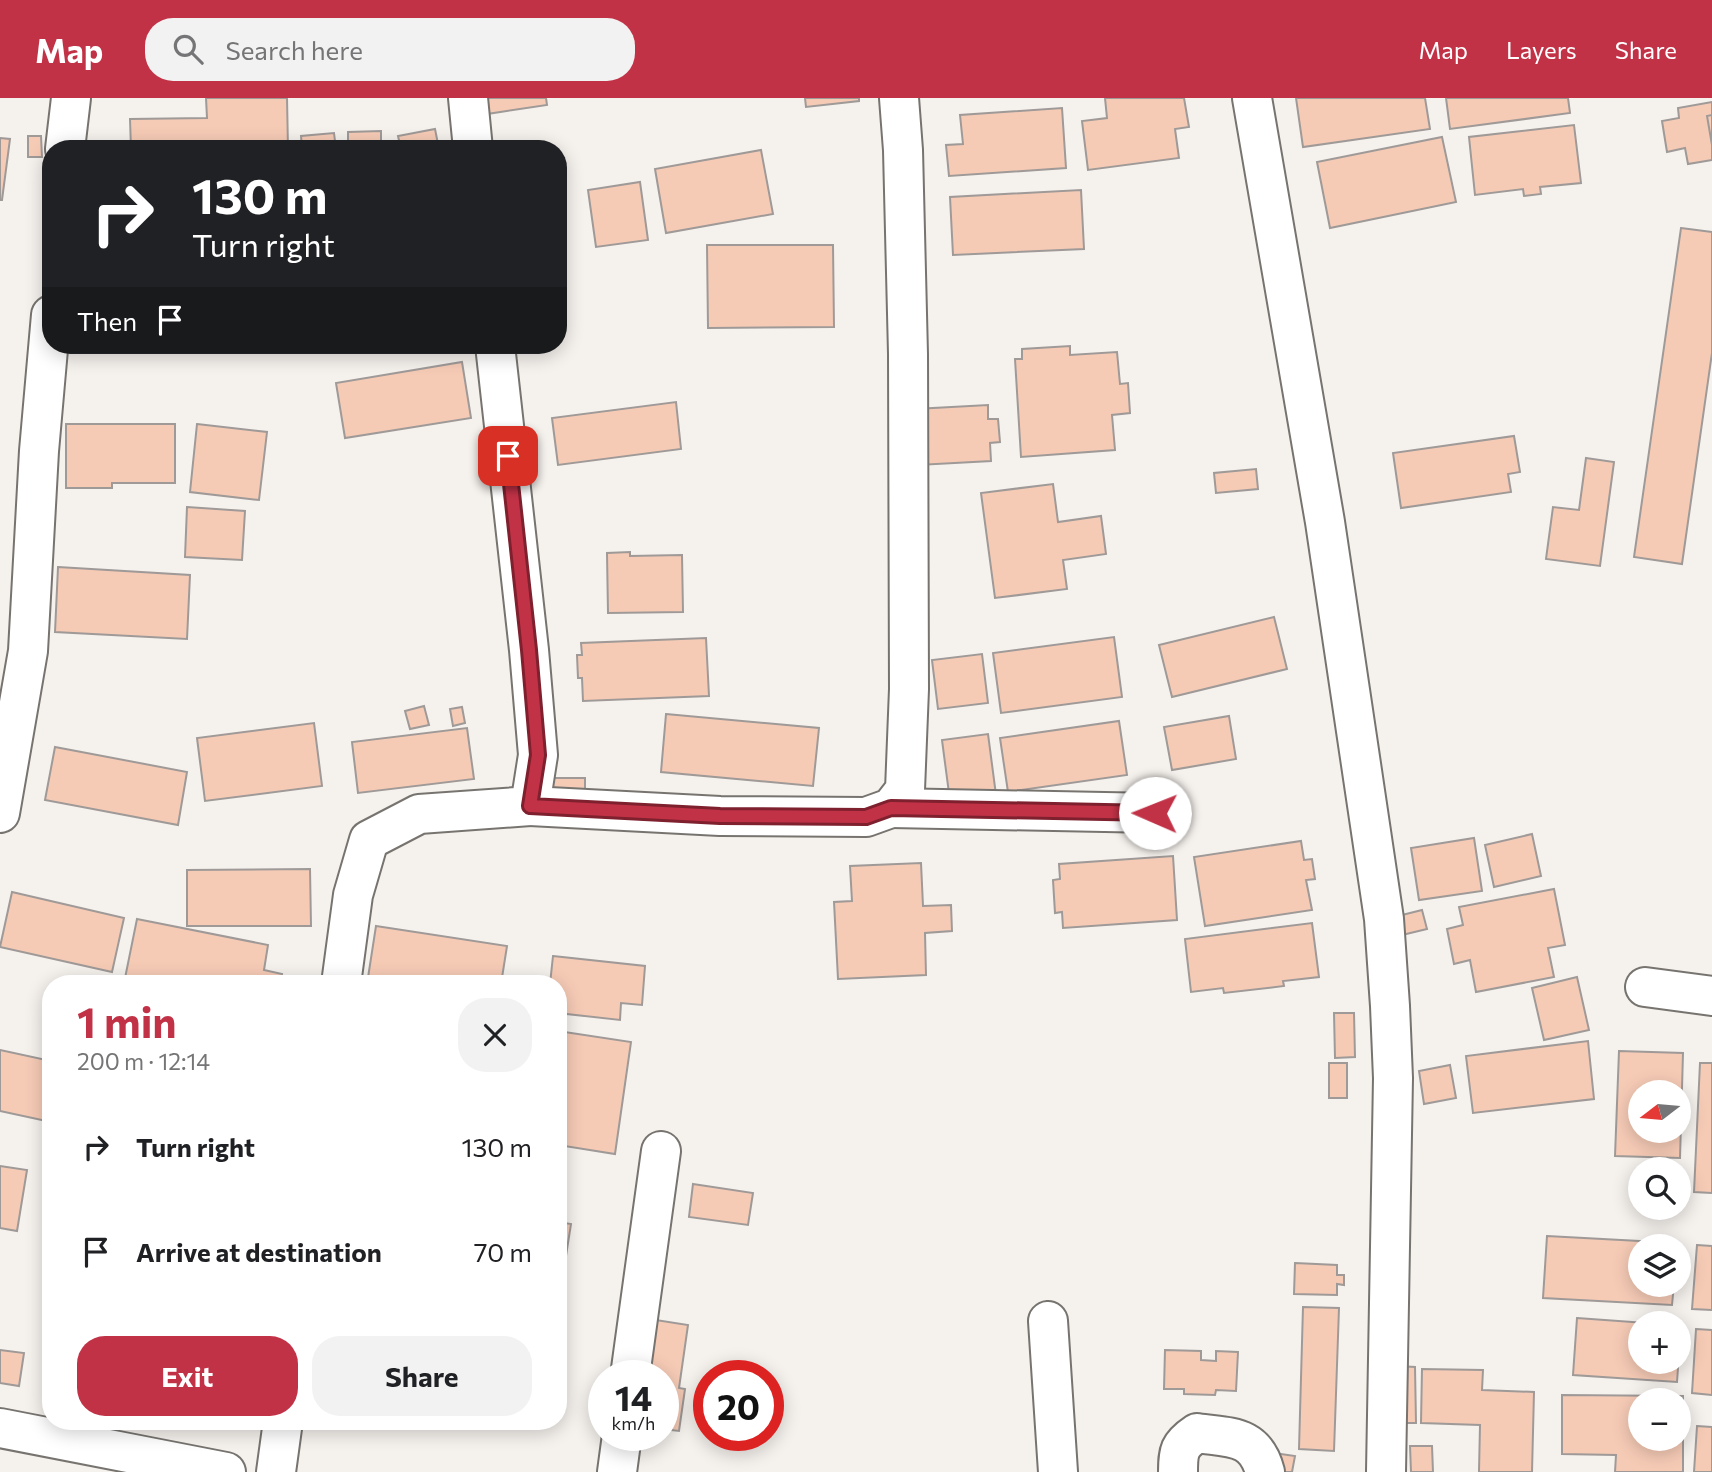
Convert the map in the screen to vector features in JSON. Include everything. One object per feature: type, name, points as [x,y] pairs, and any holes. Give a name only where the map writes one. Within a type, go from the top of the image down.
[{"type":"street","points":[[66,140],[71,98]]},
{"type":"street","points":[[468,98],[472,140]]},
{"type":"street","points":[[891,808],[905,790],[909,689],[908,354],[903,150],[899,98]]},
{"type":"street","points":[[1252,98],[1325,522],[1384,919],[1393,1078],[1387,1472]]},
{"type":"street","points":[[0,813],[28,651],[39,451],[48,354]]},
{"type":"street","points":[[496,354],[538,755],[530,806]]},
{"type":"street","points":[[342,975],[353,895],[369,839],[419,814],[530,806],[720,816],[866,817],[891,808],[1155,813]]},
{"type":"street","points":[[1645,987],[1712,996]]},
{"type":"street","points":[[632,1360],[661,1151]]},
{"type":"street","points":[[1048,1321],[1058,1472]]},
{"type":"street","points":[[276,1472],[282,1430]]},
{"type":"street","points":[[1,1432],[226,1472]]},
{"type":"street","points":[[1178,1472],[1178,1455],[1185,1441],[1197,1433],[1241,1440],[1254,1448],[1265,1472]]},
{"type":"street","points":[[617,1472],[620,1451]]},
{"type":"building","points":[[206,98],[287,98],[288,140],[131,140],[130,119],[207,118]]},
{"type":"building","points":[[485,98],[546,98],[547,105],[487,114]]},
{"type":"building","points":[[805,98],[859,98],[859,101],[806,107]]},
{"type":"building","points":[[1105,98],[1184,98],[1189,127],[1175,129],[1179,158],[1088,170],[1082,121],[1107,118]]},
{"type":"building","points":[[1296,98],[1425,98],[1430,129],[1303,147]]},
{"type":"building","points":[[1446,98],[1568,98],[1570,113],[1450,129]]},
{"type":"building","points":[[1712,102],[1712,160],[1688,164],[1685,148],[1667,152],[1662,121],[1679,118],[1678,108]]},
{"type":"building","points":[[1062,108],[1066,168],[949,176],[946,145],[963,144],[960,115]]},
{"type":"building","points":[[1712,115],[1712,145],[1707,116]]},
{"type":"building","points":[[1574,125],[1581,183],[1540,187],[1541,194],[1524,196],[1523,189],[1475,195],[1469,137]]},
{"type":"building","points":[[435,129],[437,140],[399,140],[398,136]]},
{"type":"building","points":[[381,131],[381,140],[348,140],[348,132]]},
{"type":"building","points":[[334,133],[335,140],[301,140],[301,136]]},
{"type":"building","points":[[28,136],[41,136],[42,157],[28,157]]},
{"type":"building","points":[[1442,137],[1456,202],[1330,228],[1317,162]]},
{"type":"building","points":[[0,138],[10,139],[2,200],[0,200]]},
{"type":"building","points":[[761,150],[773,214],[666,233],[655,169]]},
{"type":"building","points":[[640,182],[648,240],[596,247],[588,190]]},
{"type":"building","points":[[1081,190],[1084,249],[953,255],[950,197]]},
{"type":"building","points":[[1681,228],[1712,232],[1712,353],[1682,564],[1634,557]]},
{"type":"building","points":[[707,245],[833,245],[834,327],[708,328]]},
{"type":"building","points":[[1070,346],[1070,355],[1117,352],[1120,384],[1128,383],[1130,413],[1112,415],[1115,450],[1021,457],[1015,359],[1022,359],[1022,349]]},
{"type":"building","points":[[462,362],[471,418],[345,438],[336,383]]},
{"type":"building","points":[[676,402],[681,449],[558,465],[552,418]]},
{"type":"building","points":[[988,405],[988,419],[998,419],[1000,442],[990,443],[991,461],[918,465],[915,409]]},
{"type":"building","points":[[66,424],[175,424],[175,483],[112,483],[112,488],[66,488]]},
{"type":"building","points":[[197,424],[267,432],[259,500],[190,492]]},
{"type":"building","points":[[1514,436],[1520,472],[1508,474],[1511,492],[1401,508],[1393,453]]},
{"type":"building","points":[[1586,458],[1614,462],[1600,566],[1546,559],[1553,507],[1579,510]]},
{"type":"building","points":[[1256,469],[1258,489],[1216,493],[1214,473]]},
{"type":"building","points":[[1053,484],[1058,522],[1101,516],[1106,554],[1063,560],[1067,589],[995,598],[981,493]]},
{"type":"building","points":[[187,507],[245,511],[242,560],[185,557]]},
{"type":"building","points":[[630,552],[630,556],[682,555],[683,612],[608,613],[607,553]]},
{"type":"building","points":[[58,567],[190,575],[187,639],[55,632]]},
{"type":"building","points":[[1274,617],[1287,669],[1172,697],[1159,645]]},
{"type":"building","points":[[1114,637],[1122,697],[1001,713],[993,653]]},
{"type":"building","points":[[706,638],[709,696],[583,701],[577,655],[582,655],[581,643]]},
{"type":"building","points":[[982,654],[988,703],[938,709],[932,660]]},
{"type":"building","points":[[424,706],[429,725],[410,729],[405,711]]},
{"type":"building","points":[[462,707],[465,723],[453,726],[450,709]]},
{"type":"building","points":[[666,714],[819,728],[813,786],[661,772]]},
{"type":"building","points":[[1229,716],[1236,759],[1172,770],[1164,727]]},
{"type":"building","points":[[1119,721],[1127,775],[1008,792],[1000,738]]},
{"type":"building","points":[[314,723],[322,786],[205,801],[197,738]]},
{"type":"building","points":[[467,728],[474,779],[358,793],[352,742]]},
{"type":"building","points":[[988,734],[996,795],[950,801],[942,740]]},
{"type":"building","points":[[55,747],[187,772],[178,825],[45,800]]},
{"type":"building","points":[[553,778],[585,778],[585,800],[553,799]]},
{"type":"building","points":[[1532,834],[1541,876],[1494,887],[1485,845]]},
{"type":"building","points":[[1474,838],[1482,891],[1419,900],[1411,848]]},
{"type":"building","points":[[1301,841],[1304,860],[1312,859],[1315,879],[1306,880],[1312,910],[1205,926],[1194,857]]},
{"type":"building","points":[[1173,856],[1177,920],[1063,928],[1062,912],[1055,913],[1053,880],[1060,879],[1059,864]]},
{"type":"building","points":[[921,863],[923,906],[951,905],[952,931],[925,933],[926,975],[838,979],[834,902],[852,901],[850,866]]},
{"type":"building","points":[[310,869],[311,926],[187,926],[187,870]]},
{"type":"building","points":[[1554,889],[1565,945],[1548,948],[1554,977],[1476,992],[1470,960],[1454,964],[1447,929],[1463,925],[1459,907]]},
{"type":"building","points":[[12,892],[124,918],[112,972],[0,947]]},
{"type":"building","points":[[1422,910],[1427,929],[1402,935],[1398,916]]},
{"type":"building","points":[[137,919],[268,945],[264,970],[282,974],[282,975],[126,975]]},
{"type":"building","points":[[1312,923],[1319,977],[1283,981],[1284,986],[1224,993],[1223,988],[1191,992],[1185,939]]},
{"type":"building","points":[[376,926],[507,946],[502,975],[368,975]]},
{"type":"building","points":[[553,956],[645,966],[642,1005],[621,1003],[620,1020],[567,1014],[567,975],[551,975]]},
{"type":"building","points":[[1577,977],[1589,1030],[1544,1040],[1532,988]]},
{"type":"building","points":[[1334,1013],[1354,1013],[1355,1057],[1335,1058]]},
{"type":"building","points":[[567,1032],[631,1042],[615,1154],[567,1146]]},
{"type":"building","points":[[1588,1041],[1594,1099],[1473,1113],[1466,1056]]},
{"type":"building","points":[[0,1050],[42,1059],[42,1120],[0,1111]]},
{"type":"building","points":[[1619,1051],[1683,1053],[1682,1080],[1628,1080],[1628,1143],[1680,1143],[1680,1157],[1615,1156]]},
{"type":"building","points":[[1329,1063],[1347,1063],[1347,1098],[1329,1098]]},
{"type":"building","points":[[1700,1063],[1712,1063],[1712,1193],[1694,1192]]},
{"type":"building","points":[[1450,1065],[1456,1098],[1424,1104],[1419,1071]]},
{"type":"building","points":[[0,1166],[27,1170],[17,1231],[0,1228]]},
{"type":"building","points":[[693,1184],[753,1193],[748,1225],[689,1217]]},
{"type":"building","points":[[567,1223],[571,1224],[567,1249]]},
{"type":"building","points":[[1547,1236],[1628,1240],[1628,1297],[1673,1297],[1672,1305],[1543,1298]]},
{"type":"building","points":[[1697,1245],[1712,1246],[1712,1310],[1692,1309]]},
{"type":"building","points":[[1295,1263],[1337,1265],[1337,1275],[1344,1275],[1344,1285],[1337,1284],[1337,1295],[1294,1294]]},
{"type":"building","points":[[1303,1307],[1339,1308],[1334,1451],[1299,1449]]},
{"type":"building","points":[[643,1318],[688,1325],[679,1388],[679,1360],[636,1360]]},
{"type":"building","points":[[1577,1318],[1628,1322],[1628,1374],[1678,1374],[1677,1382],[1573,1375]]},
{"type":"building","points":[[1696,1329],[1712,1330],[1712,1395],[1692,1393]]},
{"type":"building","points":[[0,1350],[24,1353],[19,1386],[0,1383]]},
{"type":"building","points":[[1165,1350],[1201,1351],[1201,1360],[1216,1361],[1216,1351],[1238,1352],[1236,1391],[1216,1390],[1215,1395],[1184,1394],[1184,1389],[1164,1389]]},
{"type":"building","points":[[1397,1366],[1415,1367],[1416,1423],[1398,1423]]},
{"type":"building","points":[[1422,1369],[1483,1370],[1482,1390],[1534,1392],[1532,1472],[1479,1472],[1480,1425],[1421,1423]]},
{"type":"building","points":[[679,1388],[685,1389],[679,1431]]},
{"type":"building","points":[[1562,1395],[1628,1396],[1628,1451],[1683,1451],[1683,1472],[1615,1472],[1616,1455],[1562,1454]]},
{"type":"building","points":[[1697,1426],[1712,1427],[1712,1472],[1694,1472]]},
{"type":"building","points":[[1410,1446],[1432,1446],[1433,1472],[1411,1472]]},
{"type":"building","points":[[1274,1453],[1295,1456],[1292,1472],[1271,1472]]},
{"type":"route","points":[[508,456],[538,755],[530,806],[720,816],[866,817],[891,808],[1155,813]]}]
